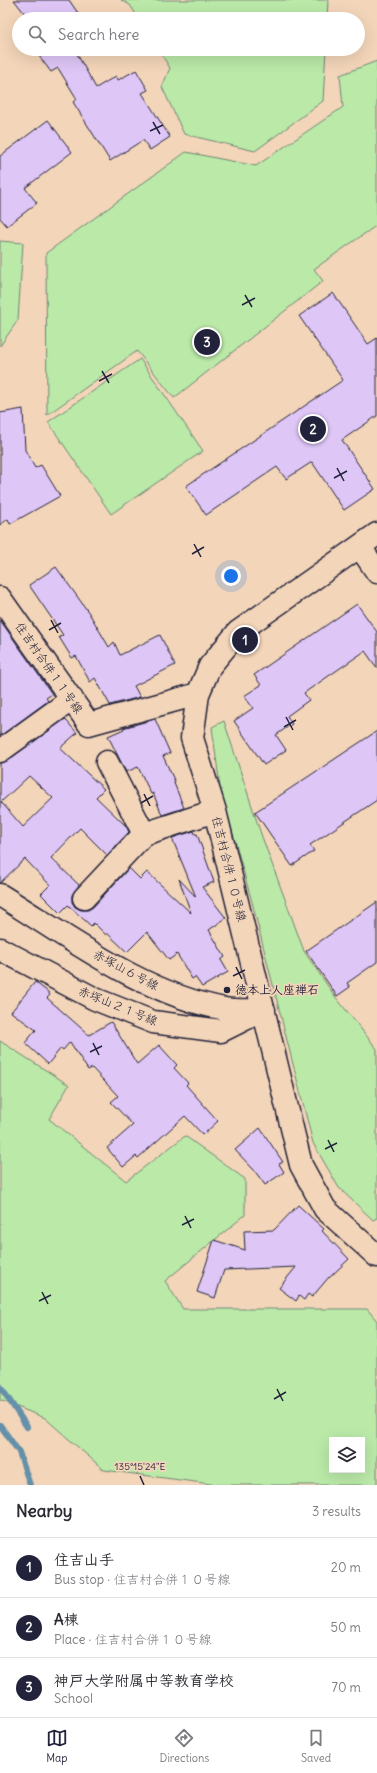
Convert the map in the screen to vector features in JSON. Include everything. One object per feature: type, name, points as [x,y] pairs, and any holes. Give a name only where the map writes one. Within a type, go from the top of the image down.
[{"type":"street","name":"住吉村合併１０号線","points":[[377,534],[238,632],[210,666],[198,694],[192,738],[215,812],[301,1165],[325,1209],[377,1256]]},
{"type":"street","points":[[360,547],[377,572]]},
{"type":"street","name":"住吉村合併１１号線","points":[[3,609],[72,699],[89,724],[198,694]]},
{"type":"street","points":[[0,751],[72,699]]},
{"type":"street","points":[[107,762],[144,834]]},
{"type":"street","points":[[84,898],[144,834],[215,812]]},
{"type":"street","name":"赤塚山６号線","points":[[0,895],[119,969],[176,996],[225,1009],[264,1010]]},
{"type":"street","name":"赤塚山２１号線","points":[[0,949],[95,999],[153,1022],[221,1031],[264,1010]]},
{"type":"green space","points":[[121,0],[328,0],[327,12],[134,12],[130,5]]},
{"type":"green space","points":[[162,56],[326,56],[323,101],[255,151],[184,134],[162,87],[170,68]]},
{"type":"green space","points":[[377,61],[377,225],[314,269],[323,281],[174,398],[137,351],[47,415],[46,253],[186,152],[256,166],[343,107],[340,75]]},
{"type":"green space","points":[[0,241],[23,243],[18,320],[0,346]]},
{"type":"green space","points":[[140,359],[203,451],[111,514],[48,422]]},
{"type":"green space","points":[[224,721],[261,834],[304,951],[334,995],[377,1049],[377,1218],[373,1220],[339,1188],[313,1143],[252,902],[220,787],[212,727]]},
{"type":"green space","points":[[0,1041],[69,1085],[49,1119],[126,1181],[185,1136],[245,1179],[245,1215],[165,1281],[183,1309],[367,1309],[377,1321],[377,1485],[218,1485],[104,1470],[45,1418],[0,1400]]},
{"type":"building","points":[[14,0],[69,0],[77,12],[23,12]]},
{"type":"building","points":[[39,56],[78,56],[96,88],[116,76],[118,80],[136,70],[148,90],[142,93],[170,137],[150,150],[143,140],[110,161],[73,102],[77,99],[58,68],[51,72]]},
{"type":"building","points":[[48,120],[72,152],[25,188],[37,203],[7,226],[0,218],[0,156]]},
{"type":"building","points":[[333,293],[368,344],[377,338],[377,416],[342,440],[375,489],[344,510],[312,462],[286,479],[277,467],[206,515],[186,486],[343,380],[299,316]]},
{"type":"building","points":[[23,409],[25,450],[35,468],[41,465],[60,496],[10,524],[8,519],[0,525],[0,413]]},
{"type":"building","points":[[56,567],[89,613],[109,647],[114,642],[120,655],[160,635],[175,665],[134,686],[140,697],[110,705],[95,678],[90,682],[76,656],[72,658],[59,637],[63,635],[29,585]]},
{"type":"building","points":[[357,604],[377,632],[377,668],[365,651],[304,693],[309,700],[287,716],[292,724],[276,735],[286,750],[264,765],[234,721],[253,708],[244,696],[261,685],[254,675]]},
{"type":"building","points":[[0,620],[52,694],[46,698],[48,701],[0,736]]},
{"type":"building","points":[[65,719],[77,733],[60,748],[104,789],[96,797],[126,826],[129,832],[107,855],[80,828],[51,858],[79,885],[72,895],[72,902],[75,907],[81,910],[88,910],[93,907],[129,868],[140,879],[147,872],[191,913],[179,879],[196,897],[172,838],[194,831],[195,834],[197,834],[214,882],[202,887],[226,918],[209,930],[225,957],[221,960],[228,972],[202,987],[195,977],[192,979],[177,954],[169,960],[147,932],[127,952],[107,933],[106,935],[94,923],[91,926],[68,905],[60,913],[41,894],[50,885],[25,859],[0,883],[0,763],[7,761]],"holes":[[[29,776],[53,798],[23,827],[1,802]]]},
{"type":"building","points":[[155,719],[170,753],[163,756],[175,782],[174,783],[184,808],[162,815],[153,793],[151,794],[138,767],[126,772],[108,736],[124,729],[123,728]]},
{"type":"building","points":[[377,731],[377,800],[310,845],[314,851],[292,866],[255,812]]},
{"type":"building","points":[[377,902],[377,962],[347,983],[350,987],[337,996],[306,951]]},
{"type":"building","points":[[35,982],[48,992],[50,995],[47,998],[89,1035],[111,1022],[137,1064],[159,1045],[177,1065],[174,1068],[188,1083],[186,1085],[218,1121],[203,1135],[185,1116],[138,1158],[136,1156],[123,1167],[107,1148],[133,1125],[111,1102],[118,1096],[92,1068],[88,1070],[70,1042],[63,1050],[61,1048],[48,1064],[25,1043],[36,1030],[11,1012]]},
{"type":"building","points":[[260,1128],[283,1162],[279,1164],[284,1172],[265,1185],[254,1170],[235,1150]]},
{"type":"building","points":[[298,1205],[324,1229],[322,1231],[349,1259],[329,1277],[312,1297],[308,1294],[304,1300],[299,1296],[296,1301],[279,1288],[296,1267],[224,1270],[215,1298],[197,1292],[214,1240],[245,1250],[244,1231],[274,1230]]},
{"type":"waterway","points":[[0,1386],[27,1427]]},
{"type":"waterway","points":[[0,1425],[19,1452],[30,1485]]},
{"type":"place","name":"神戸大学附属中等教育学校","points":[[207,342]]},
{"type":"place","name":"A棟","points":[[313,429]]},
{"type":"place","name":"住吉山手","points":[[245,640]]},
{"type":"place","name":"徳本上人座禅石","points":[[227,990]]}]
